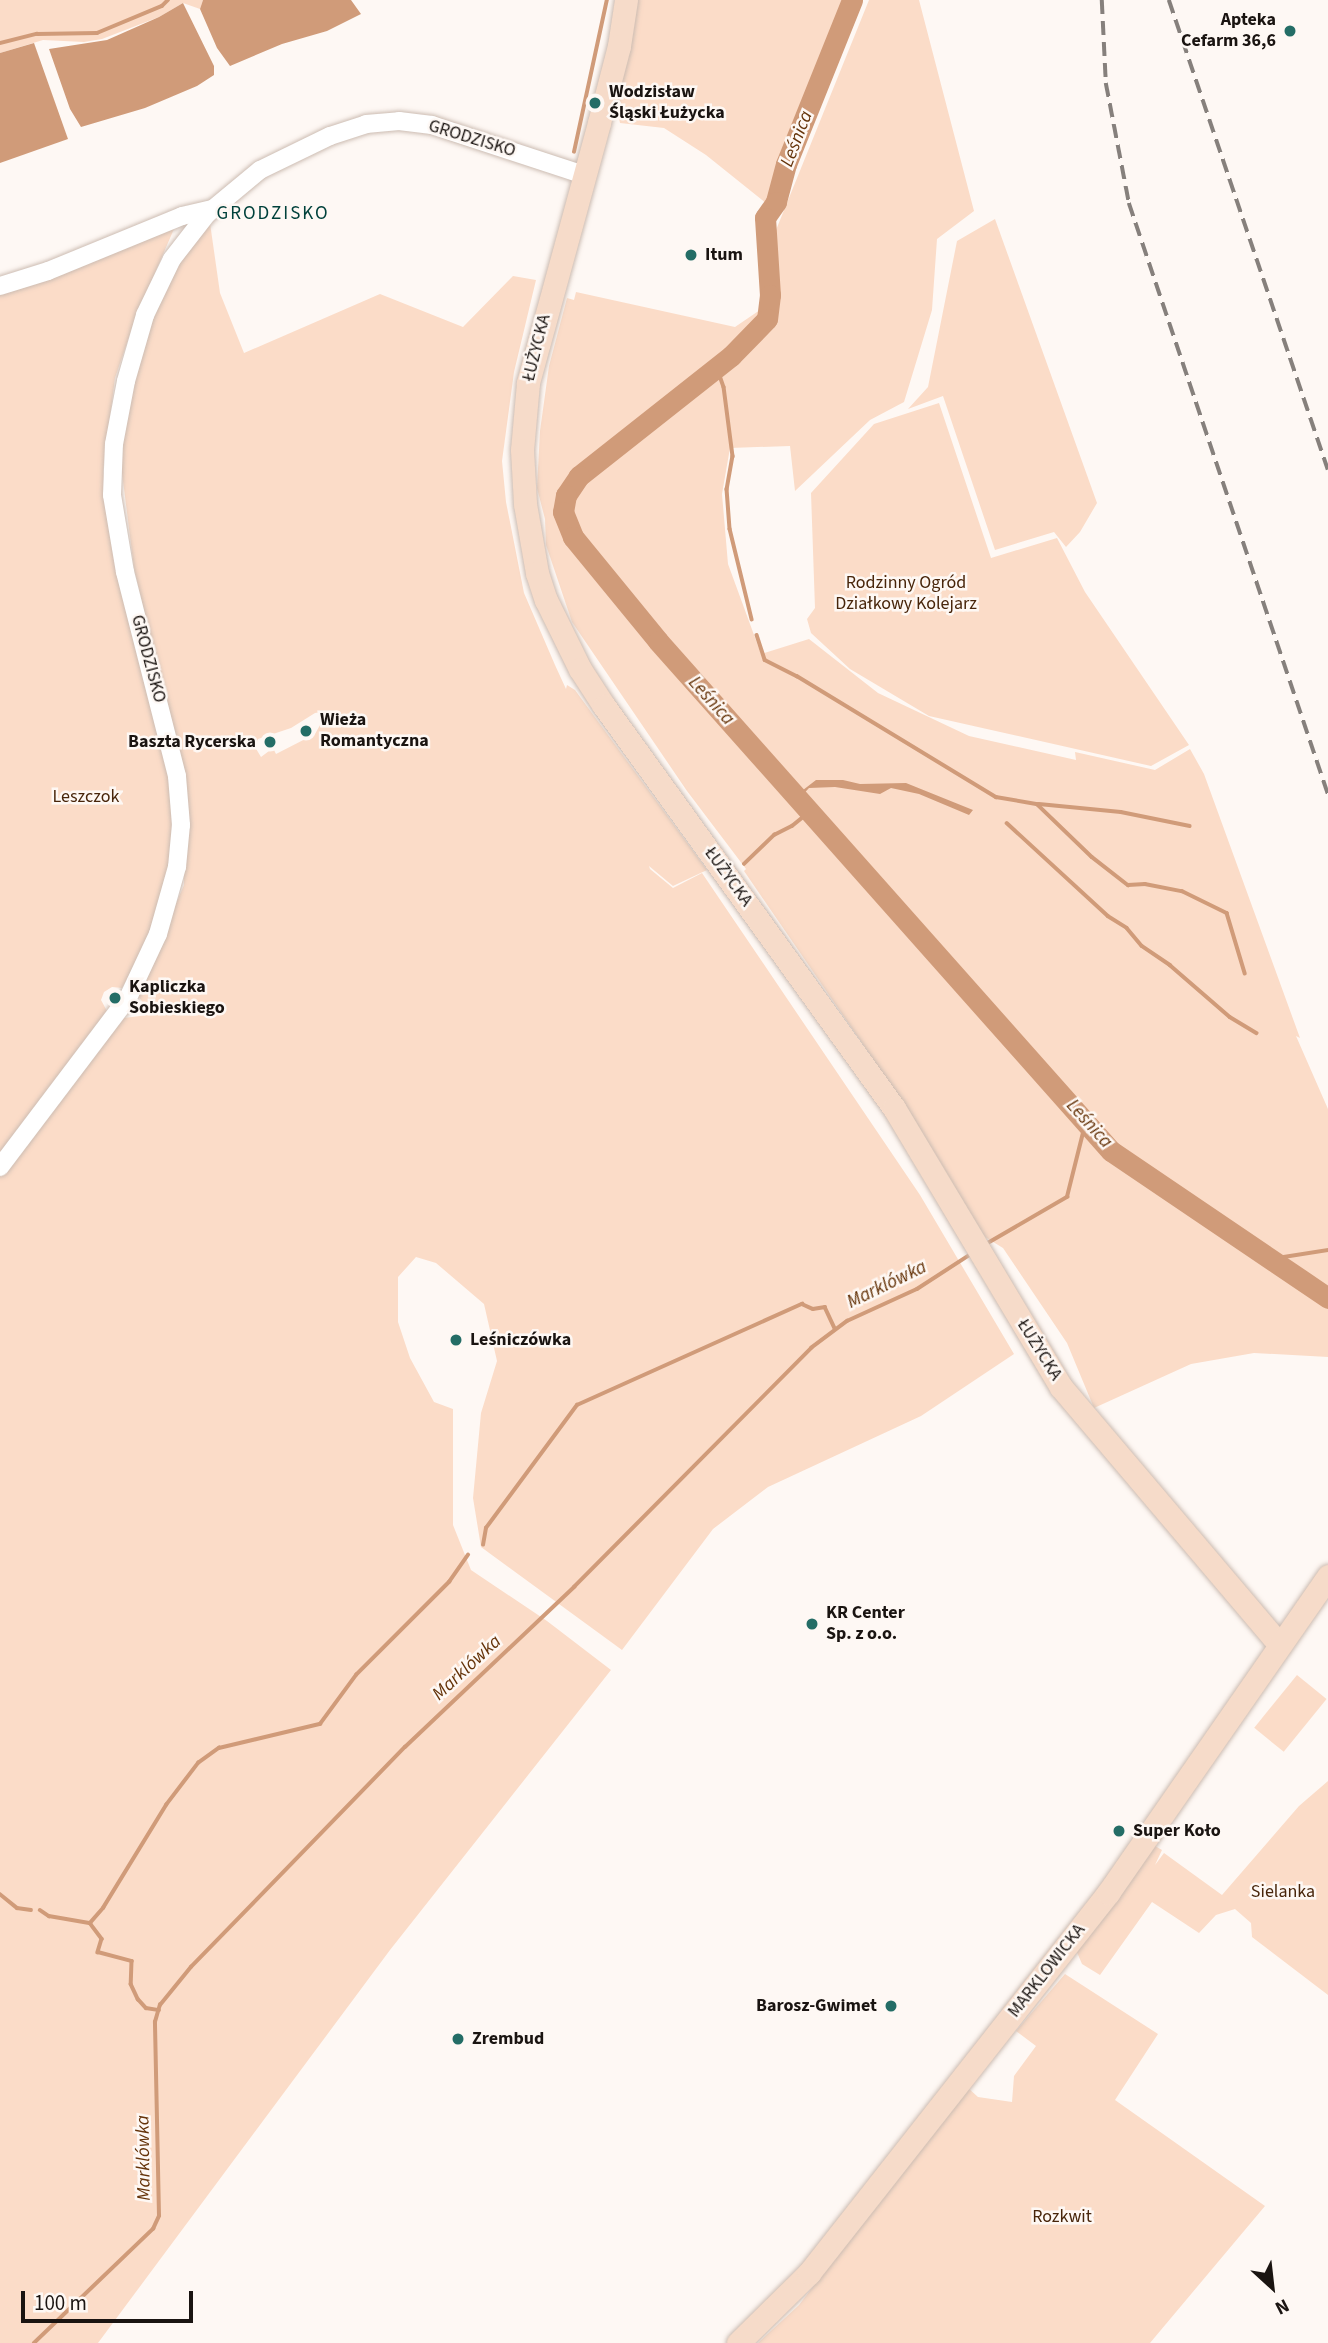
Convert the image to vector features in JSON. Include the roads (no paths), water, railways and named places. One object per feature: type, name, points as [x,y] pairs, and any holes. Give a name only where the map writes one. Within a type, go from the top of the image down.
[{"type":"main road","name":"ŁUŻYCKA","points":[[626,0],[619,46],[534,357],[524,416],[525,505],[537,573],[546,600],[580,669],[604,706],[894,1108],[1061,1387],[1280,1645]]},
{"type":"main road","name":"MARKLOWICKA","points":[[738,2343],[809,2273],[1108,1893],[1328,1576]]},
{"type":"street","name":"GRODZISKO","points":[[0,1167],[120,1010],[158,934],[174,883],[181,839],[177,776],[118,541],[112,468],[126,381],[152,297],[184,241],[213,208],[246,180],[272,163],[330,136],[382,121],[432,125],[584,176]]},
{"type":"street","name":"GRODZISKO","points":[[0,286],[48,271],[182,216],[213,208]]},
{"type":"waterway","points":[[0,43],[37,34],[97,33],[162,6],[168,0]]},
{"type":"waterway","points":[[574,152],[607,0]]},
{"type":"waterway","name":"Leśnica","points":[[852,0],[786,164],[776,202],[765,218],[770,295],[767,319],[731,356],[579,476],[566,495],[563,512],[573,537],[658,641],[1111,1151],[1328,1298]]},
{"type":"waterway","points":[[717,367],[724,387],[733,456],[727,489],[730,529],[752,619]]},
{"type":"waterway","points":[[757,635],[765,660],[797,676],[996,797],[1037,804],[1092,857],[1128,885],[1145,884],[1182,891],[1227,913],[1245,973]]},
{"type":"waterway","points":[[1039,804],[1121,812],[1190,826]]},
{"type":"waterway","points":[[744,864],[774,835],[792,826],[808,813]]},
{"type":"waterway","points":[[1007,823],[1108,916],[1127,928],[1142,946],[1170,965],[1230,1017],[1257,1033]]},
{"type":"waterway","name":"Marklówka","points":[[986,1244],[1067,1197],[1086,1121]]},
{"type":"waterway","points":[[1271,1259],[1328,1250]]},
{"type":"waterway","name":"Marklówka","points":[[34,2343],[153,2229],[159,2216],[155,2022],[160,2005],[191,1967],[405,1747],[574,1587],[811,1348],[847,1321],[917,1289],[971,1254]]},
{"type":"waterway","points":[[483,1545],[486,1528],[577,1405],[802,1304],[813,1309],[825,1307],[835,1328]]},
{"type":"waterway","points":[[90,1923],[103,1908],[166,1805],[198,1763],[219,1748],[320,1724],[356,1675],[449,1582],[468,1555]]},
{"type":"waterway","points":[[0,1894],[17,1908],[31,1910]]},
{"type":"waterway","points":[[40,1910],[49,1916],[90,1923],[102,1939],[98,1952],[132,1961],[131,1984],[138,1999],[146,2008],[159,2010]]},
{"type":"railway","points":[[1102,0],[1106,83],[1129,203],[1328,794]]},
{"type":"railway","points":[[1169,0],[1328,470]]},
{"type":"place","name":"Apteka Cefarm 36,6","points":[[1290,31]]},
{"type":"place","name":"Wodzisław Śląski Łużycka","points":[[595,103]]},
{"type":"place","name":"Itum","points":[[691,255]]},
{"type":"place","name":"Wieża Romantyczna","points":[[306,731]]},
{"type":"place","name":"Baszta Rycerska","points":[[270,742]]},
{"type":"place","name":"Kapliczka Sobieskiego","points":[[115,998]]},
{"type":"place","name":"Leśniczówka","points":[[456,1340]]},
{"type":"place","name":"KR Center Sp. z o.o.","points":[[812,1624]]},
{"type":"place","name":"Super Koło","points":[[1119,1831]]},
{"type":"place","name":"Barosz-Gwimet","points":[[891,2006]]},
{"type":"place","name":"Zrembud","points":[[458,2039]]},
{"type":"district","name":"GRODZISKO","points":[[273,214]]},
{"type":"park label","name":"Rodzinny Ogród Działkowy Kolejarz","points":[[906,594]]},
{"type":"park label","name":"Leszczok","points":[[86,797]]},
{"type":"park label","name":"Sielanka","points":[[1283,1892]]},
{"type":"park label","name":"Rozkwit","points":[[1062,2217]]}]
